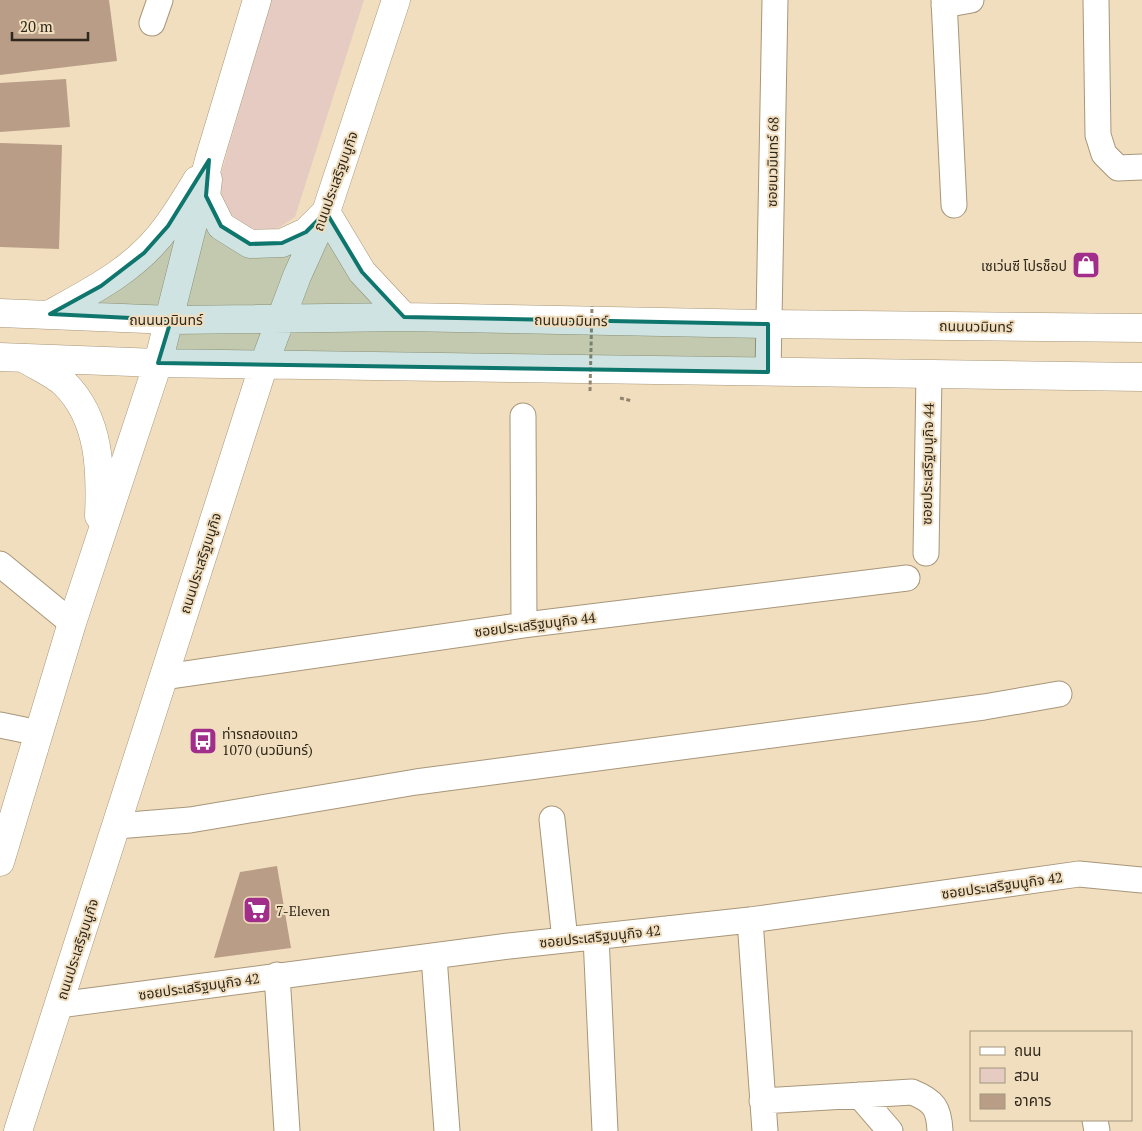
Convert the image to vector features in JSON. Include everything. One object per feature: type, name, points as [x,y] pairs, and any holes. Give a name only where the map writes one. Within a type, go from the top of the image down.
[{"type":"main road","points":[[2,846],[40,734],[72,623],[171,320],[209,160],[257,0]]},
{"type":"main road","name":"ถนนประเสริฐมนูกิจ","points":[[18,1131],[264,364],[326,212],[396,0]]},
{"type":"main road","points":[[209,160],[206,196],[221,226],[250,244],[282,243],[306,232],[326,212],[362,272],[404,317]]},
{"type":"main road","points":[[50,314],[101,286],[144,253],[168,226],[209,160]]},
{"type":"main road","name":"ถนนนวมินทร์","points":[[0,313],[171,320],[404,317],[768,324],[1142,328]]},
{"type":"main road","points":[[11,357],[158,363],[1142,377]]},
{"type":"main road","points":[[11,357],[65,383],[85,412],[98,448],[100,485],[99,542]]},
{"type":"street","name":"ซอยนวมินทร์ 68","points":[[768,372],[775,0]]},
{"type":"street","points":[[954,205],[944,3],[972,0]]},
{"type":"street","points":[[1096,0],[1098,135],[1104,154],[1118,168],[1142,167]]},
{"type":"street","name":"ซอยประเสริฐมนูกิจ 44","points":[[926,553],[929,374]]},
{"type":"street","points":[[524,416],[524,625]]},
{"type":"street","points":[[0,564],[72,623]]},
{"type":"street","name":"ซอยประเสริฐมนูกิจ 44","points":[[164,677],[524,625],[907,578]]},
{"type":"street","points":[[117,826],[190,820],[416,782],[984,707],[1059,694]]},
{"type":"street","points":[[0,725],[40,734]]},
{"type":"street","points":[[552,819],[565,940]]},
{"type":"street","name":"ซอยประเสริฐมนูกิจ 42","points":[[59,1005],[277,975],[565,940],[750,920],[1079,874],[1142,880]]},
{"type":"street","points":[[750,920],[764,1131]]},
{"type":"street","points":[[596,937],[605,1131]]},
{"type":"street","points":[[434,957],[447,1131]]},
{"type":"street","points":[[277,975],[287,1131]]},
{"type":"street","points":[[762,1101],[912,1092],[928,1098],[939,1114],[940,1131]]},
{"type":"street","points":[[859,1095],[890,1131]]},
{"type":"path","points":[[590,392],[592,306]]},
{"type":"highlighted area","points":[[209,160],[206,196],[221,226],[250,244],[282,243],[306,232],[326,212],[362,272],[404,317],[768,324],[768,372],[158,363],[171,320],[50,314],[101,286],[144,253],[168,226]]},
{"type":"green space","points":[[271,0],[364,0],[295,217],[278,228],[267,231],[236,225],[216,191]]},
{"type":"building","points":[[0,0],[109,0],[117,61],[0,75]]},
{"type":"building","points":[[66,79],[70,127],[0,132],[0,83]]},
{"type":"building","points":[[0,143],[62,145],[59,249],[0,247]]},
{"type":"building","name":"7-Eleven","points":[[277,866],[291,948],[214,958],[240,872]]},
{"type":"place","name":"เซเว่นซี โปรช็อป","points":[[1086,265]]},
{"type":"place","name":"ท่ารถสองแถว 1070 (นวมินทร์)","points":[[203,741]]},
{"type":"place","name":"7-Eleven","points":[[257,910]]}]
